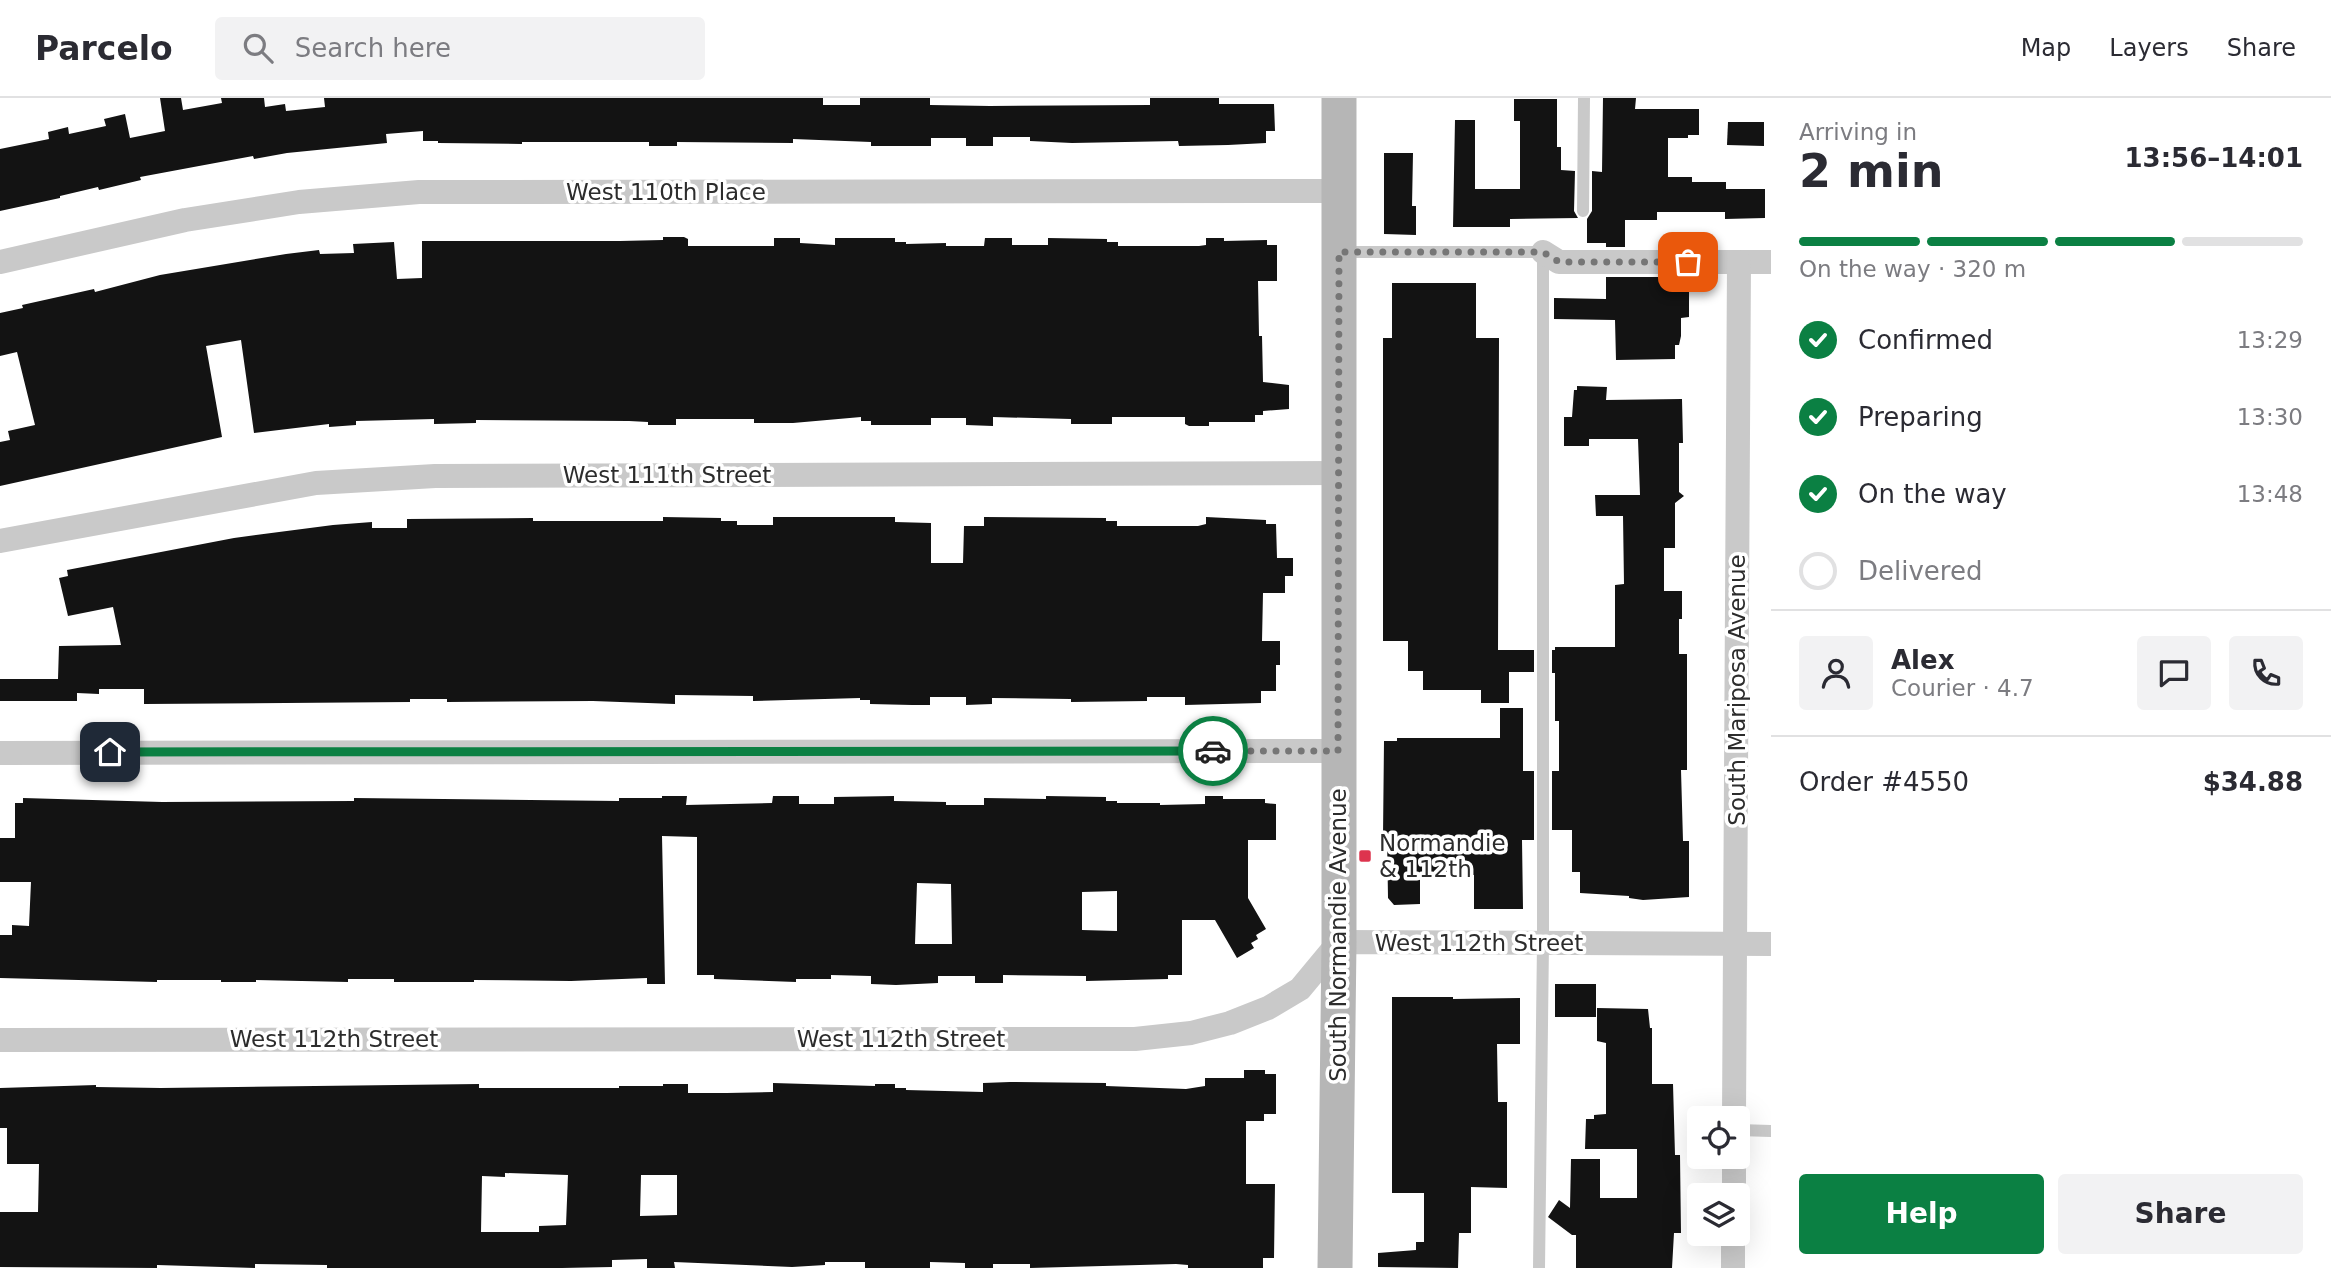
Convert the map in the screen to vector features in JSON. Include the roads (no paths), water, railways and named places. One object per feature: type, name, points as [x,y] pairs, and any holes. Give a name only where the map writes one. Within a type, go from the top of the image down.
[{"type":"main road","name":"South Normandie Avenue","points":[[1335,1268],[1339,942],[1339,98]]},
{"type":"street","name":"West 110th Place","points":[[0,262],[185,220],[299,202],[419,192],[1339,191]]},
{"type":"street","points":[[1543,252],[1559,262],[1771,262]]},
{"type":"street","name":"South Mariposa Avenue","points":[[1734,1106],[1739,262]]},
{"type":"street","name":"West 111th Street","points":[[0,541],[316,483],[435,476],[1340,473]]},
{"type":"street","points":[[0,752],[1338,751]]},
{"type":"street","name":"West 112th Street","points":[[0,1040],[1135,1039],[1191,1033],[1230,1023],[1268,1008],[1300,989],[1339,942],[1771,944]]},
{"type":"street","points":[[1733,1246],[1733,1268]]},
{"type":"lane","points":[[1583,211],[1584,98]]},
{"type":"lane","points":[[1339,252],[1543,252],[1544,943],[1539,1268]]},
{"type":"lane","points":[[1750,1130],[1771,1131]]},
{"type":"place","name":"Normandie & 112th","points":[[1365,856]]}]
